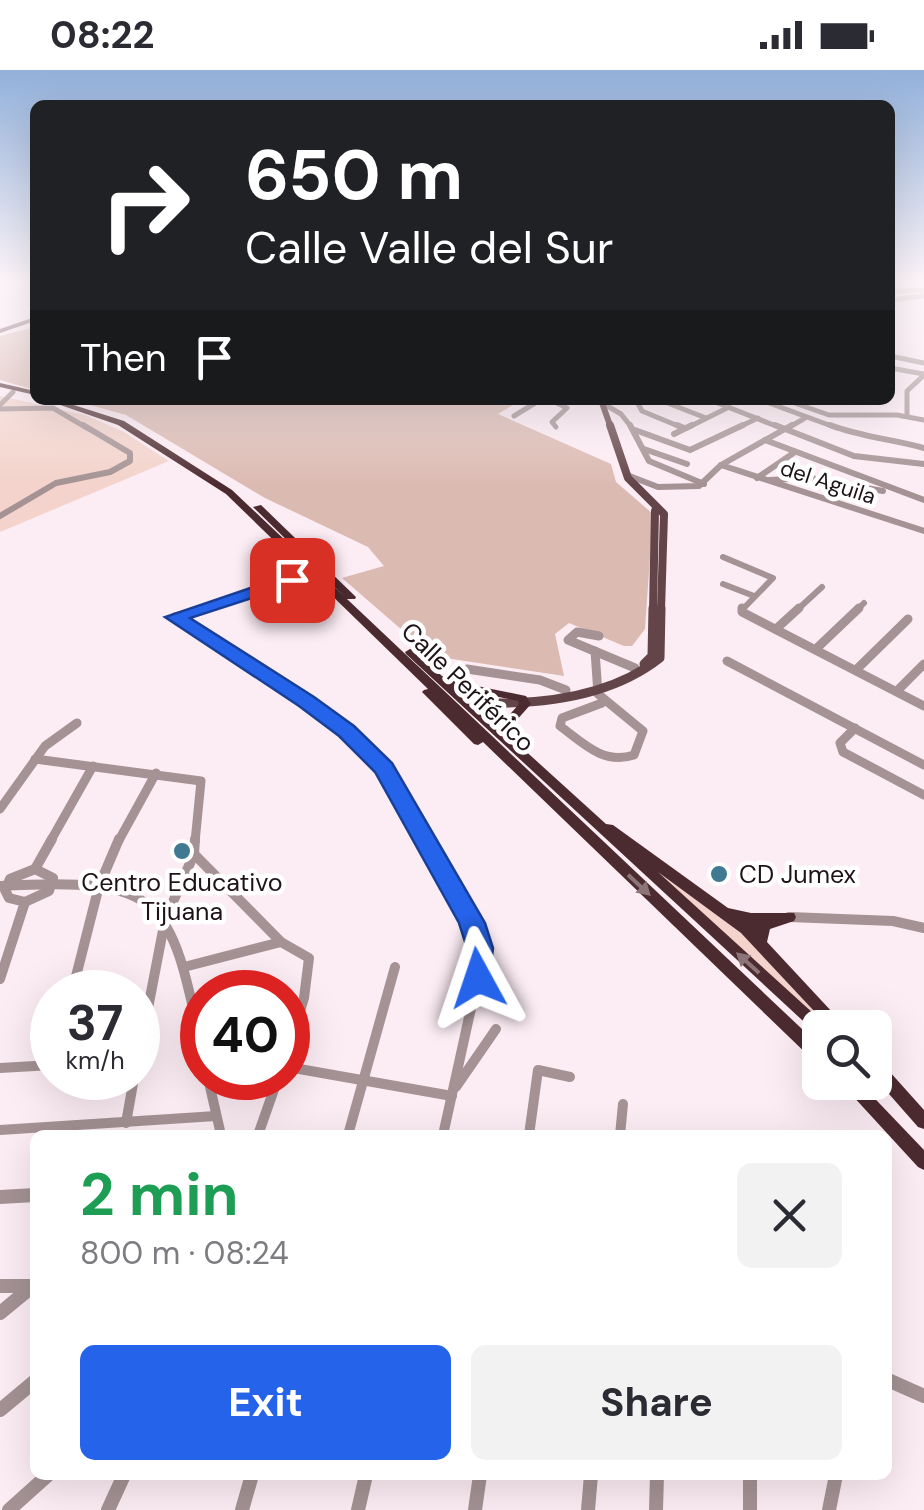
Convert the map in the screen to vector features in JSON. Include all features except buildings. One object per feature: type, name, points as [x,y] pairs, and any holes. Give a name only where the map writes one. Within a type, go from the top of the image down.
[{"type":"highway","points":[[0,385],[30,393]]},
{"type":"highway","points":[[0,385],[30,394]]},
{"type":"highway","name":"Calle Periférico","points":[[67,405],[112,418],[220,484],[393,648],[399,660],[542,772],[576,808],[802,1012]]},
{"type":"highway","name":"Calle Periférico","points":[[79,405],[125,421],[237,490],[420,661],[457,709]]},
{"type":"highway","points":[[294,579],[302,570],[299,560]]},
{"type":"highway","points":[[294,579],[311,580],[332,590]]},
{"type":"highway","points":[[420,661],[429,663],[450,682],[523,700],[511,715],[509,728],[542,772]]},
{"type":"highway","points":[[457,709],[538,790]]},
{"type":"highway","name":"Calle Periférico","points":[[473,718],[538,790],[802,1039]]},
{"type":"highway","points":[[576,808],[634,845],[720,910],[760,944],[823,1010]]},
{"type":"highway","points":[[720,910],[751,918],[789,917]]},
{"type":"highway","points":[[760,944],[763,926],[789,917]]},
{"type":"highway","points":[[892,1086],[924,1122]]},
{"type":"highway","points":[[892,1093],[924,1122]]},
{"type":"highway","points":[[865,1100],[924,1162]]},
{"type":"main road","points":[[523,700],[595,686],[635,668],[653,654],[657,517],[622,478],[608,405]]},
{"type":"main road","points":[[457,709],[595,686],[650,667],[661,655],[664,517],[627,475],[614,436]]},
{"type":"street","points":[[895,357],[924,363]]},
{"type":"street","points":[[895,369],[924,374]]},
{"type":"street","points":[[907,416],[907,391],[924,374]]},
{"type":"street","points":[[0,407],[13,392]]},
{"type":"street","points":[[514,416],[532,405]]},
{"type":"street","points":[[556,427],[552,422],[567,408],[561,405]]},
{"type":"street","points":[[610,405],[635,430],[648,461],[704,484]]},
{"type":"street","points":[[636,405],[684,428]]},
{"type":"street","points":[[674,405],[706,418]]},
{"type":"street","points":[[724,405],[854,456],[923,465]]},
{"type":"street","points":[[774,405],[862,437],[892,439],[924,448]]},
{"type":"street","points":[[800,405],[829,415],[907,416],[924,420]]},
{"type":"street","points":[[0,407],[53,408],[130,452],[130,462],[110,472],[56,484],[0,516]]},
{"type":"street","points":[[674,434],[729,407]]},
{"type":"street","points":[[635,430],[690,450],[758,418]]},
{"type":"street","points":[[627,475],[668,488],[704,484],[721,465],[806,418]]},
{"type":"street","points":[[765,440],[924,500]]},
{"type":"street","points":[[644,449],[687,464]]},
{"type":"street","points":[[762,479],[795,452]]},
{"type":"street","name":"del Aguila","points":[[721,465],[924,531]]},
{"type":"street","points":[[762,479],[792,477],[900,493]]},
{"type":"street","points":[[841,505],[847,484]]},
{"type":"street","points":[[723,557],[771,575],[772,580],[740,609],[924,706]]},
{"type":"street","points":[[175,617],[294,579]]},
{"type":"street","points":[[723,584],[754,596]]},
{"type":"street","points":[[776,629],[822,588]]},
{"type":"street","points":[[816,648],[864,603]]},
{"type":"street","points":[[175,617],[244,658],[347,731],[384,768],[472,923],[480,948],[479,973],[444,1130]]},
{"type":"street","points":[[857,670],[908,620]]},
{"type":"street","points":[[599,636],[577,632],[568,640],[635,668]]},
{"type":"street","points":[[595,651],[595,686],[602,703],[643,731],[634,756],[611,760],[560,726],[560,720],[602,703]]},
{"type":"street","points":[[727,661],[924,766]]},
{"type":"street","points":[[897,691],[924,664]]},
{"type":"street","points":[[467,669],[540,680],[566,690]]},
{"type":"street","points":[[0,809],[45,746],[77,723]]},
{"type":"street","points":[[854,728],[840,742],[842,752],[924,795]]},
{"type":"street","points":[[36,759],[156,772],[201,782],[194,854],[166,920],[156,970]]},
{"type":"street","points":[[35,868],[93,766]]},
{"type":"street","points":[[78,970],[99,886],[124,827],[156,772]]},
{"type":"street","points":[[0,794],[18,784]]},
{"type":"street","points":[[194,854],[281,942],[309,958],[308,970]]},
{"type":"street","points":[[3,886],[17,874],[35,868],[49,873],[52,884]]},
{"type":"street","points":[[3,886],[9,898],[25,902],[42,896],[52,884]]},
{"type":"street","points":[[3,886],[99,886],[130,895],[166,920],[185,970]]},
{"type":"street","points":[[0,979],[25,902]]},
{"type":"street","points":[[789,917],[893,921],[924,928]]},
{"type":"street","points":[[184,967],[281,942]]},
{"type":"street","points":[[349,1130],[395,966]]},
{"type":"street","points":[[453,1092],[496,1029]]},
{"type":"street","points":[[0,1068],[30,1066]]},
{"type":"street","points":[[531,1130],[538,1070],[570,1077]]},
{"type":"street","points":[[310,1071],[453,1092]]},
{"type":"street","points":[[126,1123],[130,1100]]},
{"type":"street","points":[[213,1100],[220,1130]]},
{"type":"street","points":[[260,1130],[270,1100]]},
{"type":"street","points":[[620,1130],[622,1104]]},
{"type":"street","points":[[0,1130],[216,1116]]},
{"type":"street","points":[[0,1197],[30,1195]]},
{"type":"street","points":[[0,1286],[30,1286]]},
{"type":"street","points":[[0,1313],[30,1290]]},
{"type":"street","points":[[892,1382],[924,1396]]},
{"type":"street","points":[[0,1410],[30,1384]]},
{"type":"street","points":[[9,1510],[42,1480]]},
{"type":"street","points":[[108,1510],[122,1480]]},
{"type":"street","points":[[242,1510],[251,1480]]},
{"type":"street","points":[[358,1510],[365,1480]]},
{"type":"street","points":[[475,1510],[479,1480]]},
{"type":"street","points":[[588,1510],[591,1480]]},
{"type":"street","points":[[656,1510],[657,1480]]},
{"type":"street","points":[[750,1480],[750,1510]]},
{"type":"street","points":[[829,1510],[835,1480]]},
{"type":"shaded area","points":[[0,350],[30,350],[30,389],[0,380]]},
{"type":"shaded area","points":[[0,396],[85,415],[124,432],[169,461],[0,532]]},
{"type":"shaded area","points":[[90,405],[513,405],[498,414],[611,464],[616,482],[653,514],[645,629],[632,646],[624,646],[569,623],[555,634],[564,676],[432,656],[342,578],[384,566],[368,547],[265,498],[126,415]]},
{"type":"shaded area","points":[[645,858],[752,942],[817,1010],[806,1010],[684,902]]},
{"type":"place","name":"Centro Educativo Tijuana","points":[[182,851]]},
{"type":"place","name":"CD Jumex","points":[[719,874]]},
{"type":"route","points":[[292,580],[175,617],[307,701],[347,731],[384,768],[472,923],[480,948],[478,978]]}]
